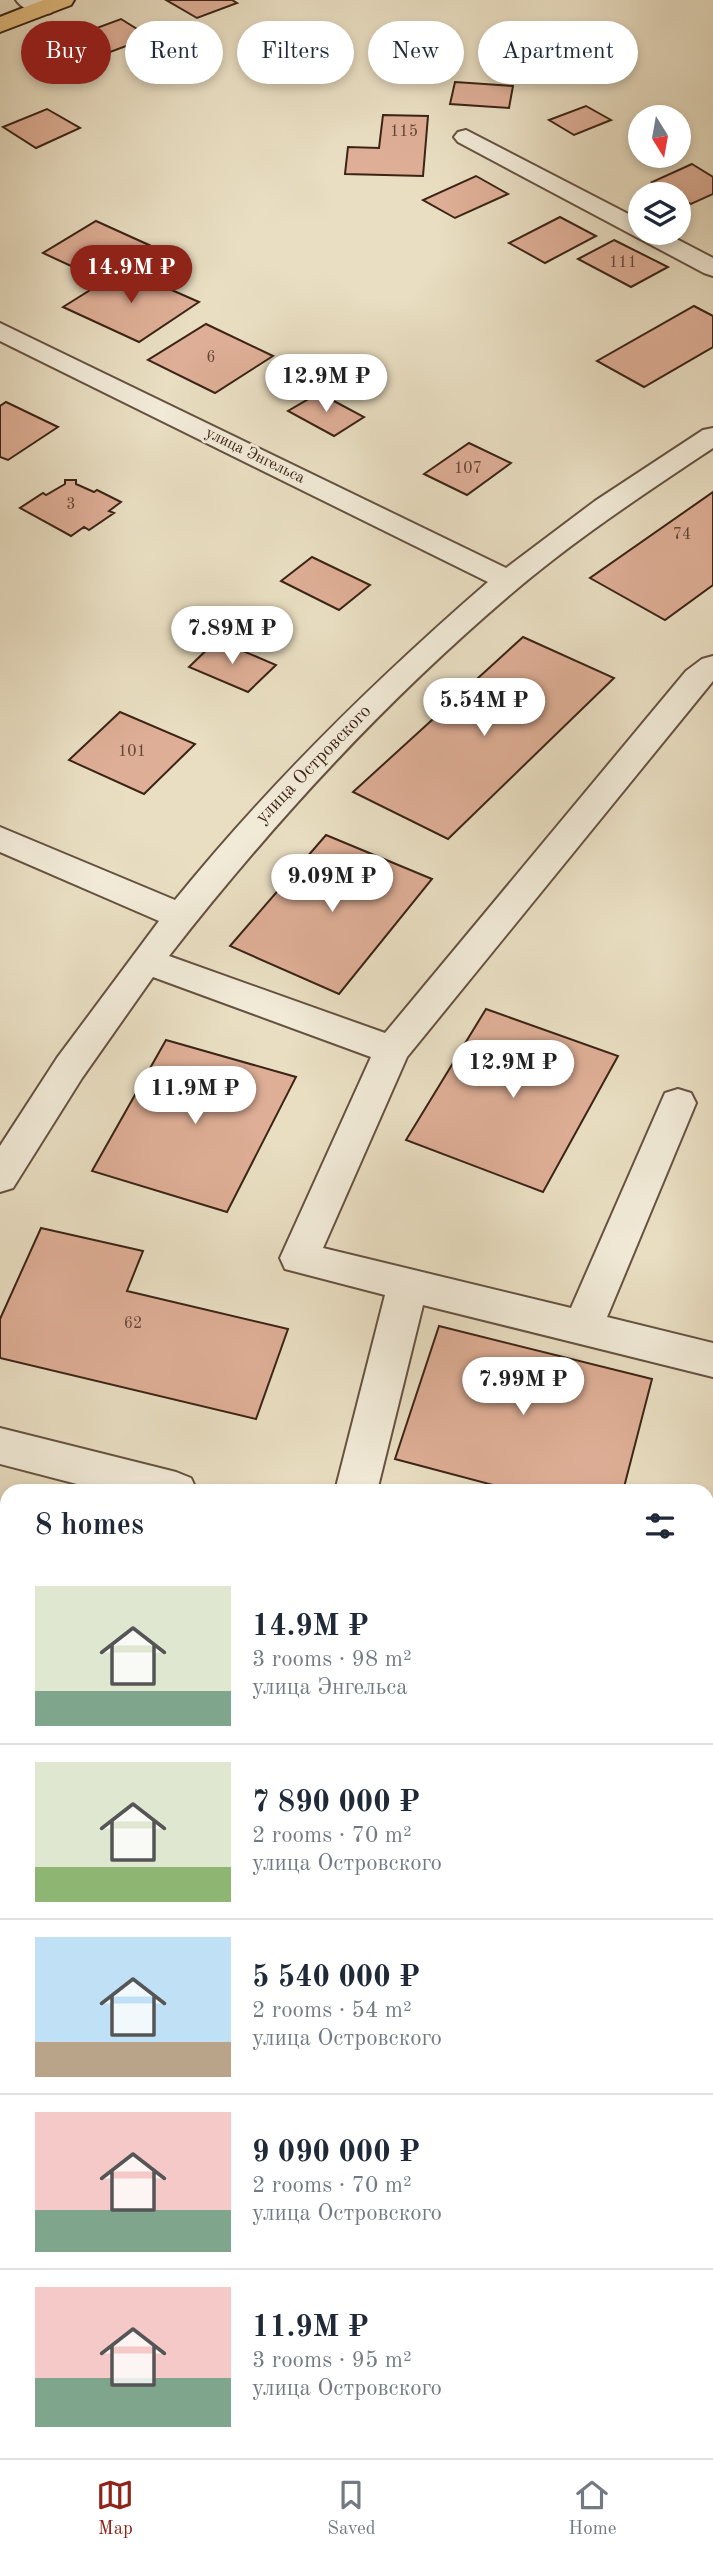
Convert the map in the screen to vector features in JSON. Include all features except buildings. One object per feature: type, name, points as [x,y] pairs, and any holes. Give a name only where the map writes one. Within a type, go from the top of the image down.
[{"type":"main road","points":[[0,25],[44,3]]},
{"type":"street","points":[[466,137],[628,224]]},
{"type":"street","points":[[669,245],[713,268]]},
{"type":"street","name":"улица Энгельса","points":[[0,331],[509,581]]},
{"type":"street","name":"улица Островского","points":[[0,1177],[101,1021],[180,916],[262,819],[344,731],[426,652],[509,581],[597,513],[713,436]]},
{"type":"street","points":[[713,666],[697,678],[392,1051],[299,1258],[713,1360]]},
{"type":"street","points":[[0,839],[180,916]]},
{"type":"street","points":[[146,961],[392,1051]]},
{"type":"street","points":[[583,1328],[678,1103]]},
{"type":"street","points":[[358,1484],[408,1284]]},
{"type":"street","points":[[0,1446],[149,1484]]}]
